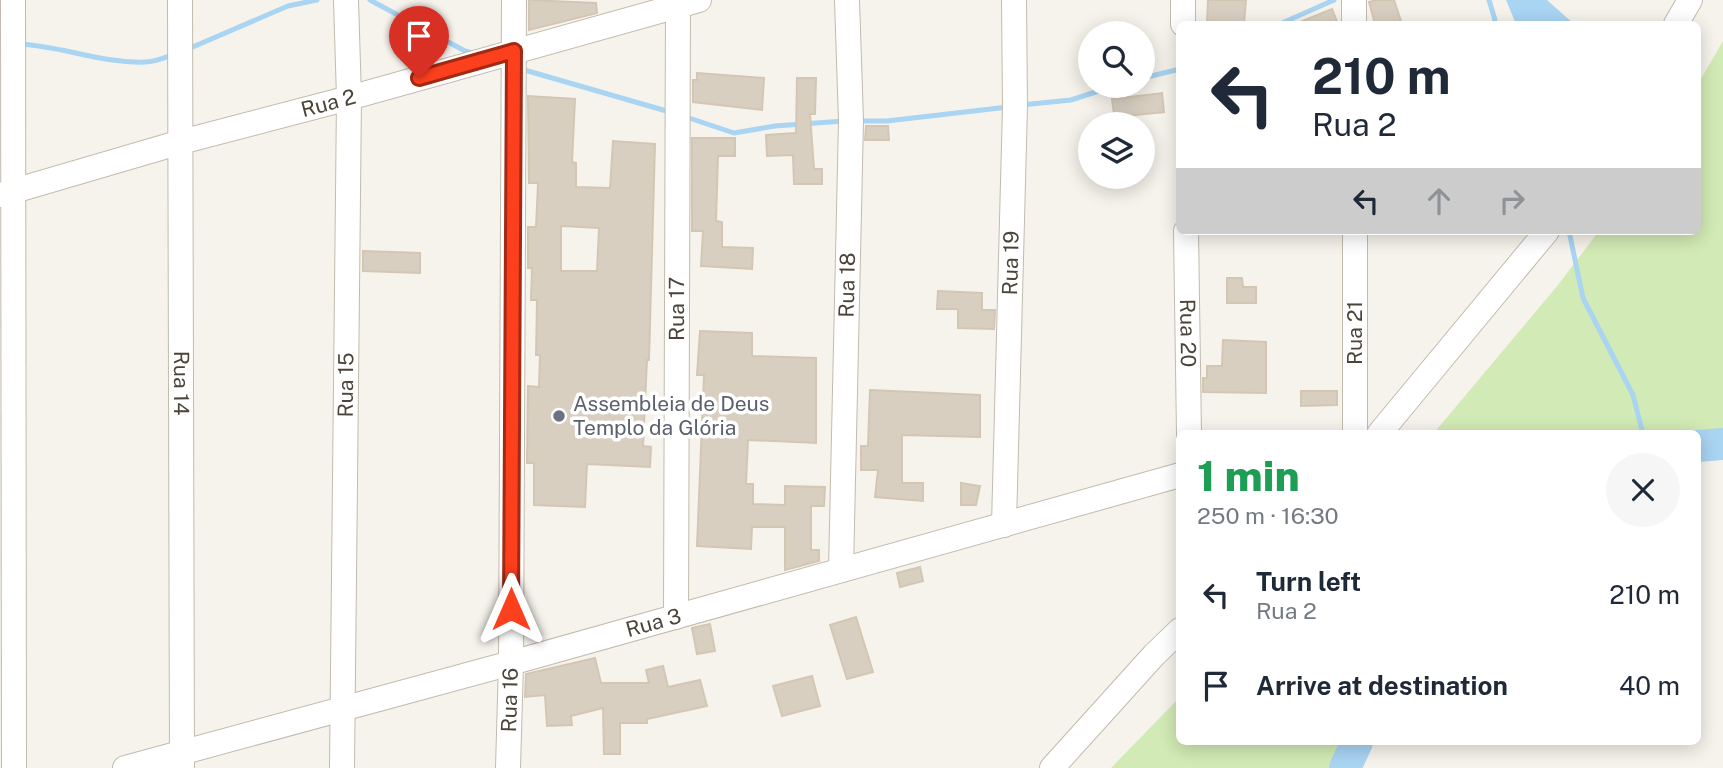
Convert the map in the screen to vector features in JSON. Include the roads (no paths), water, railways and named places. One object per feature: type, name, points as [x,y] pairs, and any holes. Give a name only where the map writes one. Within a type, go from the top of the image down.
[{"type":"street","points":[[13,0],[7,194],[14,768]]},
{"type":"street","name":"Rua 14","points":[[180,0],[182,760]]},
{"type":"street","name":"Rua 15","points":[[342,768],[349,98],[346,0]]},
{"type":"street","name":"Rua 16","points":[[508,768],[511,663],[514,0]]},
{"type":"street","name":"Rua 18","points":[[841,570],[851,121],[846,0]]},
{"type":"street","name":"Rua 19","points":[[1004,525],[1016,106],[1014,0]]},
{"type":"street","points":[[1183,0],[1183,21]]},
{"type":"street","points":[[1354,0],[1354,21]]},
{"type":"street","points":[[1678,21],[1690,0]]},
{"type":"street","name":"Rua 2","points":[[7,194],[181,142],[349,98],[685,2]]},
{"type":"street","name":"Rua 17","points":[[676,617],[685,2]]},
{"type":"street","name":"Rua 20","points":[[1186,235],[1189,430]]},
{"type":"street","name":"Rua 21","points":[[1355,235],[1357,430]]},
{"type":"street","points":[[1360,430],[1543,235]]},
{"type":"street","name":"Rua 3","points":[[125,768],[182,760],[341,710],[1176,476]]},
{"type":"street","points":[[1052,768],[1176,634]]},
{"type":"water","points":[[1506,0],[1547,0],[1571,21],[1515,21]]},
{"type":"waterway","points":[[188,49],[288,6],[317,0]]},
{"type":"waterway","points":[[370,0],[465,51],[476,54]]},
{"type":"waterway","points":[[1287,21],[1334,0]]},
{"type":"waterway","points":[[1489,0],[1494,21]]},
{"type":"waterway","points":[[20,44],[130,62],[152,61],[172,55]]},
{"type":"waterway","points":[[521,69],[670,112]]},
{"type":"waterway","points":[[1155,75],[1176,70]]},
{"type":"waterway","points":[[1021,105],[1078,98]]},
{"type":"waterway","points":[[858,121],[887,121],[1008,107]]},
{"type":"waterway","points":[[686,117],[734,133],[775,126],[844,121]]},
{"type":"waterway","points":[[1570,235],[1583,298],[1633,395],[1642,430]]},
{"type":"waterway","points":[[1701,446],[1723,444]]},
{"type":"waterway","points":[[1345,768],[1356,745]]},
{"type":"place","name":"Assembleia de Deus Templo da Glória","points":[[559,416]]}]
